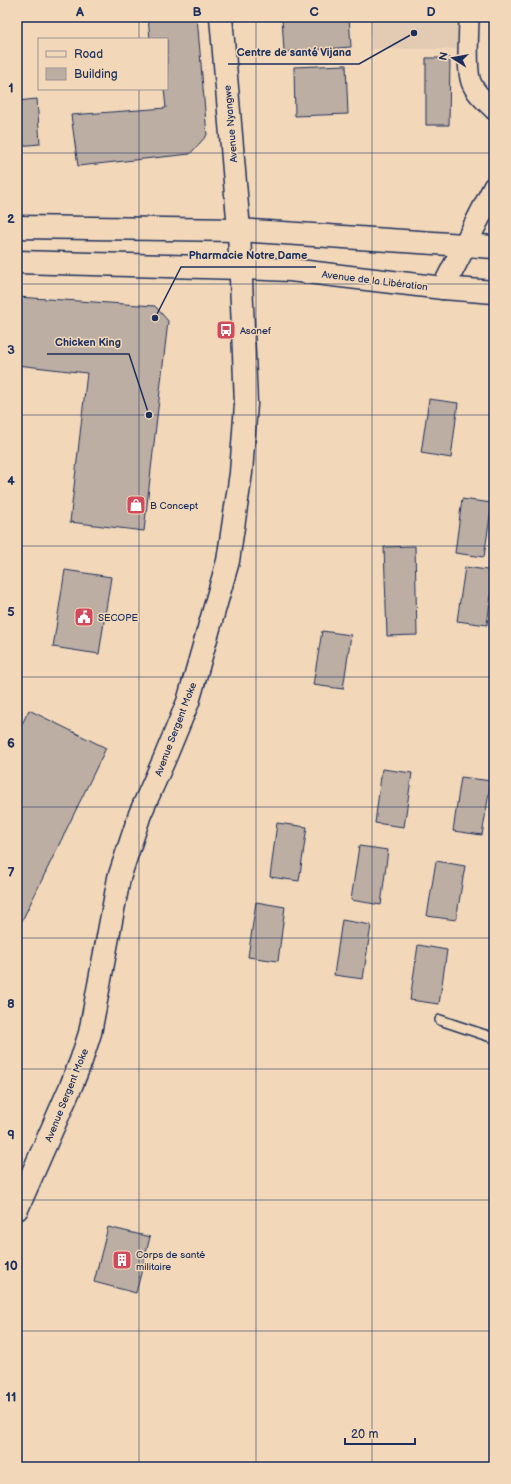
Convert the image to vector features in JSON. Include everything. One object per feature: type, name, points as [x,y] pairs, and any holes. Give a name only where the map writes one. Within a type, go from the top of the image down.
[{"type":"main road","name":"Avenue Nyangwe","points":[[221,17],[239,230]]},
{"type":"main road","points":[[443,288],[494,188]]},
{"type":"main road","points":[[17,228],[239,230],[494,247]]},
{"type":"main road","name":"Avenue Sergent Moke","points":[[17,1209],[81,1061],[90,1033],[119,878],[140,814],[188,702],[228,561],[241,473],[246,404],[239,230]]},
{"type":"main road","name":"Avenue de la Libération","points":[[17,262],[290,270],[443,288],[494,292]]},
{"type":"street","points":[[469,17],[469,73],[471,83],[477,92],[494,110]]},
{"type":"lane","points":[[440,1020],[494,1038]]},
{"type":"shaded area","points":[[370,17],[457,17],[457,49],[371,49]]},
{"type":"building","points":[[111,17],[136,17],[111,19]]},
{"type":"building","points":[[148,17],[197,17],[207,135],[190,154],[78,166],[71,115],[166,108],[164,90],[168,90],[168,38],[150,38]]},
{"type":"building","points":[[282,17],[349,17],[351,47],[284,52]]},
{"type":"building","points":[[426,58],[450,58],[449,125],[426,125]]},
{"type":"building","points":[[346,65],[348,114],[295,116],[294,67]]},
{"type":"building","points":[[37,99],[40,144],[17,146],[17,101]]},
{"type":"building","points":[[17,297],[155,306],[168,321],[144,531],[70,522],[87,373],[17,365]]},
{"type":"building","points":[[429,399],[458,403],[451,458],[421,453]]},
{"type":"building","points":[[462,499],[492,503],[484,557],[455,553]]},
{"type":"building","points":[[415,546],[417,635],[387,636],[384,547]]},
{"type":"building","points":[[465,567],[494,571],[487,625],[457,621]]},
{"type":"building","points":[[65,570],[111,577],[99,654],[53,647]]},
{"type":"building","points":[[322,631],[351,635],[343,689],[313,685]]},
{"type":"building","points":[[29,710],[106,748],[17,931],[17,734]]},
{"type":"building","points":[[382,769],[412,773],[404,827],[375,823]]},
{"type":"building","points":[[461,777],[491,781],[482,835],[453,831]]},
{"type":"building","points":[[277,823],[307,827],[299,881],[270,877]]},
{"type":"building","points":[[359,846],[388,850],[381,905],[351,900]]},
{"type":"building","points":[[436,861],[465,866],[456,920],[427,916]]},
{"type":"building","points":[[256,902],[285,907],[278,961],[248,957]]},
{"type":"building","points":[[342,920],[371,925],[363,979],[334,975]]},
{"type":"building","points":[[418,945],[447,950],[439,1004],[410,1000]]},
{"type":"building","points":[[494,998],[494,1023],[491,1022]]},
{"type":"building","name":"Corps de santé militaire","points":[[108,1227],[150,1237],[136,1293],[94,1282]]},
{"type":"place","name":"Centre de santé Vijana","points":[[414,33]]},
{"type":"place","name":"Pharmacie Notre Dame","points":[[155,318]]},
{"type":"place","name":"Asanef","points":[[226,330]]},
{"type":"place","name":"Chicken King","points":[[149,415]]},
{"type":"place","name":"B Concept","points":[[136,505]]},
{"type":"place","name":"SECOPE","points":[[84,617]]},
{"type":"place","name":"Corps de santé militaire","points":[[122,1260]]}]
